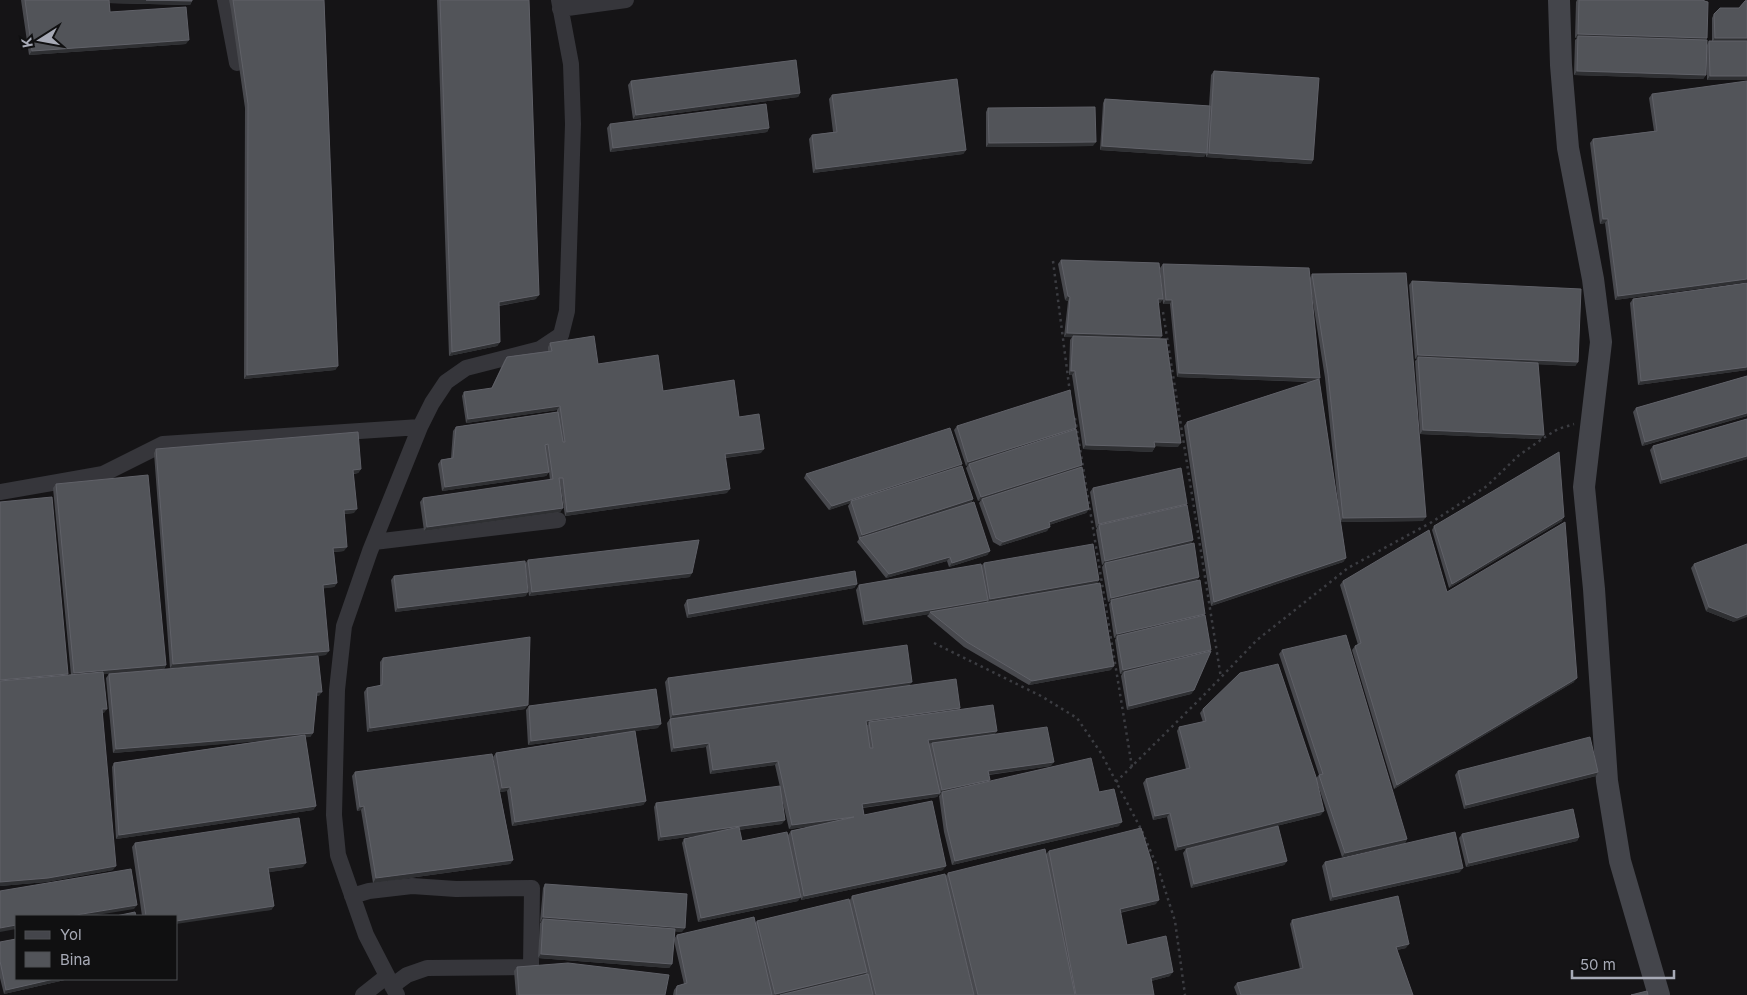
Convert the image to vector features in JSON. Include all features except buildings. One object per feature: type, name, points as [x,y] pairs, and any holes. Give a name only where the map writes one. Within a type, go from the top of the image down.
[{"type":"street","points":[[225,0],[237,63]]},
{"type":"street","points":[[392,986],[366,935],[338,855],[334,815],[338,690],[344,626],[374,542],[420,427],[446,382],[466,368],[540,349],[561,335],[567,311],[573,124],[571,64],[559,4],[626,0]]},
{"type":"street","points":[[1559,0],[1561,65],[1568,148],[1593,279],[1601,342],[1593,424],[1584,487],[1594,589],[1606,781],[1620,862],[1659,995]]},
{"type":"street","points":[[0,492],[103,474],[163,444],[420,427]]},
{"type":"street","points":[[374,542],[558,520]]},
{"type":"street","points":[[352,896],[369,891],[412,886],[456,889],[532,888],[532,967],[427,968],[407,975],[392,986],[363,995]]},
{"type":"path","points":[[1054,261],[1071,398]]},
{"type":"path","points":[[1163,312],[1221,678]]},
{"type":"path","points":[[1074,418],[1132,767]]},
{"type":"path","points":[[1116,782],[1257,640],[1348,568],[1432,522],[1487,486],[1518,456],[1558,429],[1575,424],[1593,424]]},
{"type":"path","points":[[934,643],[1041,696],[1077,718],[1101,753],[1142,831],[1159,870],[1175,921],[1185,995]]}]
